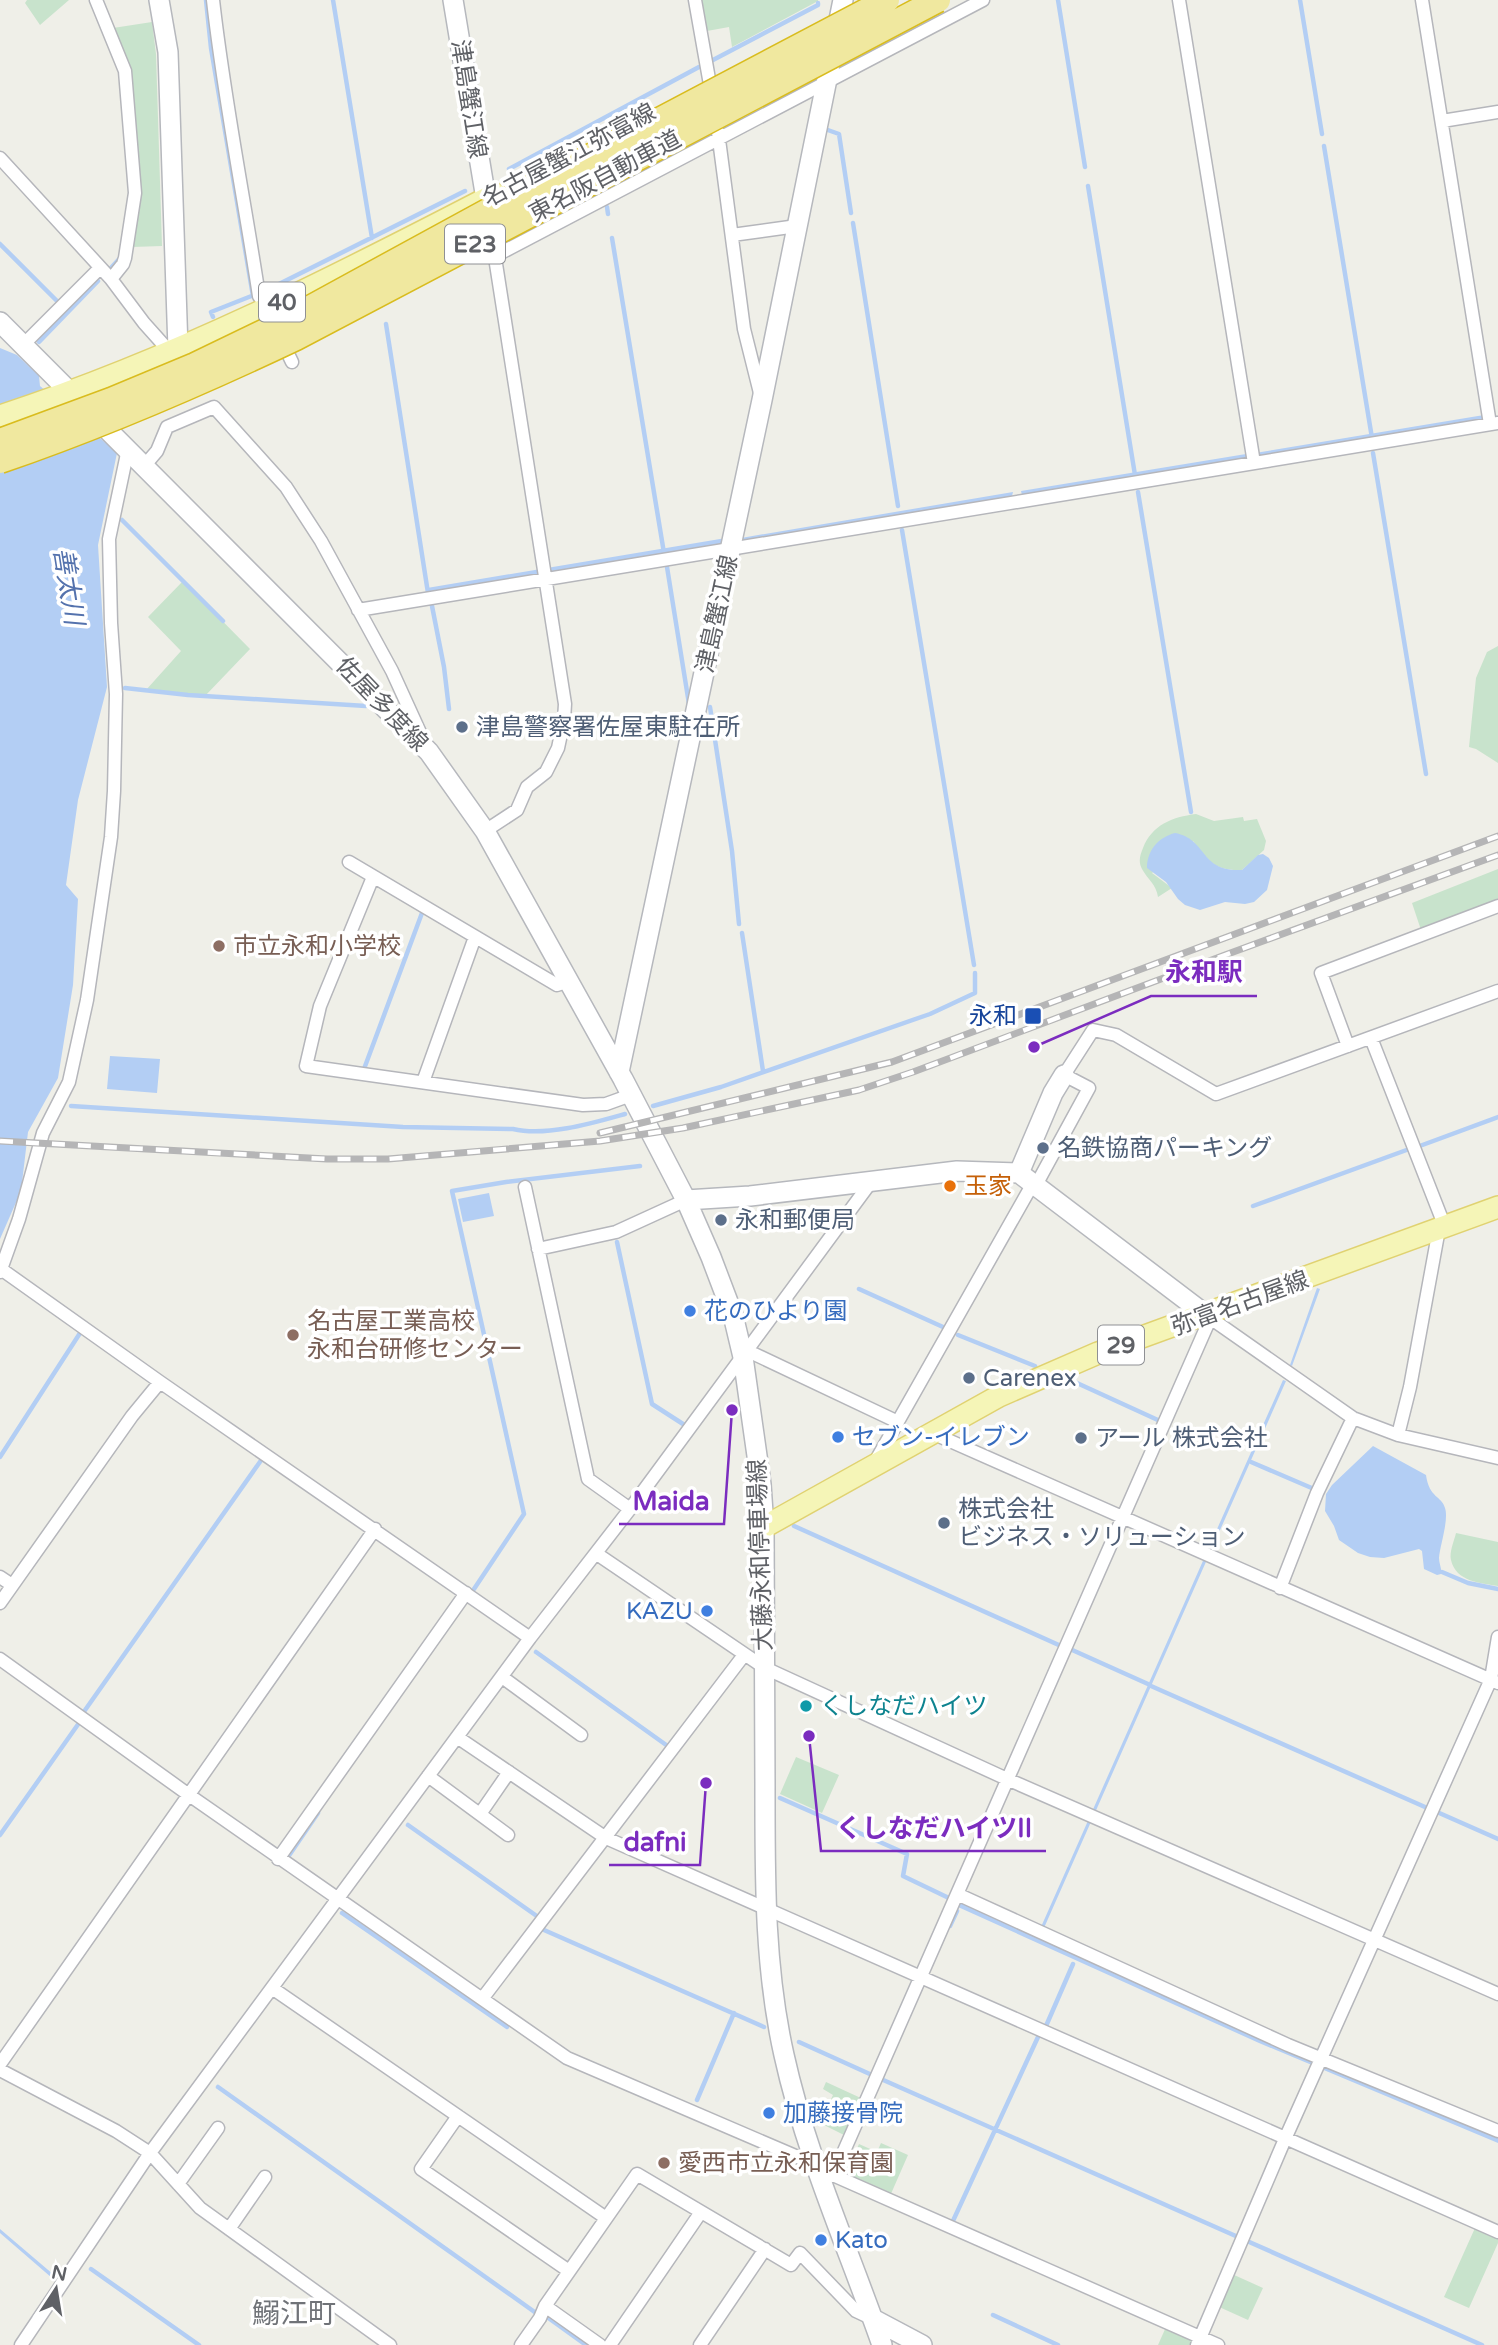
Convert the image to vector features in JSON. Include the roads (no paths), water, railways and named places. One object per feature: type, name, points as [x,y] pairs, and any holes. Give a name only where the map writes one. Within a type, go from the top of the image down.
[{"type":"highway","name":"東名阪自動車道","points":[[0,441],[159,380],[286,321],[515,196],[887,0]]},
{"type":"highway","name":"東名阪自動車道","points":[[0,461],[119,417],[203,382],[296,338],[938,0]]},
{"type":"main road","points":[[159,0],[168,52],[174,351]]},
{"type":"main road","name":"津島蟹江線","points":[[453,0],[486,199]]},
{"type":"main road","name":"名古屋蟹江弥富線","points":[[0,416],[174,351],[268,309],[709,82],[842,7],[864,0]]},
{"type":"main road","name":"津島蟹江線","points":[[619,1072],[731,549],[842,7]]},
{"type":"main road","name":"佐屋多度線","points":[[0,322],[23,345],[62,395],[145,465],[429,752],[485,831],[619,1072]]},
{"type":"main road","points":[[619,1072],[686,1200],[750,1196],[957,1171],[1029,1182],[1208,1317]]},
{"type":"main road","points":[[1029,1182],[1053,1093],[1064,1075]]},
{"type":"main road","name":"大藤永和停車場線","points":[[686,1200],[711,1257],[745,1354],[758,1457],[764,1527],[765,1907],[770,1972],[783,2054],[882,2345]]},
{"type":"main road","name":"弥富名古屋線","points":[[764,1527],[999,1396],[1098,1353],[1208,1317],[1498,1207]]},
{"type":"main road","points":[[873,2319],[922,2345]]},
{"type":"street","points":[[96,0],[125,71],[135,193],[125,257],[111,279]]},
{"type":"street","points":[[212,0],[259,296],[268,309],[292,362]]},
{"type":"street","points":[[695,0],[719,138],[744,330],[762,400]]},
{"type":"street","points":[[495,257],[983,0]]},
{"type":"street","points":[[1179,0],[1254,463]]},
{"type":"street","points":[[358,610],[544,574],[731,549],[1494,424],[1422,0]]},
{"type":"street","points":[[1442,121],[1498,112]]},
{"type":"street","points":[[0,158],[111,279],[144,323],[174,351]]},
{"type":"street","points":[[485,831],[517,810],[527,787],[546,772],[554,759],[562,734],[565,704],[486,199]]},
{"type":"street","points":[[732,236],[797,226]]},
{"type":"street","points":[[23,345],[100,268]]},
{"type":"street","points":[[145,465],[157,451],[167,428],[214,407],[286,487],[321,541],[393,671],[429,752]]},
{"type":"street","points":[[128,449],[109,538],[116,694],[114,791],[111,837],[87,1000],[69,1082],[43,1133],[19,1219],[1,1270],[530,1638]]},
{"type":"street","points":[[349,862],[557,985],[569,981]]},
{"type":"street","points":[[373,877],[320,1006],[306,1066],[583,1105],[606,1104],[631,1095]]},
{"type":"street","points":[[1348,1046],[1321,972],[1498,906]]},
{"type":"street","points":[[423,1082],[475,937]]},
{"type":"street","points":[[873,1466],[1029,1182],[1088,1088],[1064,1075],[1093,1030],[1116,1035],[1216,1094],[1498,991]]},
{"type":"street","points":[[1371,1038],[1442,1228],[1398,1435]]},
{"type":"street","points":[[26,2343],[150,2153],[871,1182]]},
{"type":"street","points":[[525,1187],[588,1479],[630,1509]]},
{"type":"street","points":[[538,1249],[616,1232],[686,1200]]},
{"type":"street","points":[[821,2169],[920,1977],[1123,1518],[1208,1317],[1353,1418],[1398,1435],[1498,1458]]},
{"type":"street","points":[[745,1354],[898,1422]]},
{"type":"street","points":[[0,1603],[132,1416],[160,1382]]},
{"type":"street","points":[[1280,1588],[1317,1493],[1353,1418]]},
{"type":"street","points":[[932,1433],[1494,1681]]},
{"type":"street","points":[[0,2064],[375,1529]]},
{"type":"street","points":[[597,1554],[765,1668],[1007,1779],[1498,1994]]},
{"type":"street","points":[[0,1577],[12,1586]]},
{"type":"street","points":[[278,1858],[466,1593]]},
{"type":"street","points":[[1198,2341],[1374,1939],[1494,1681],[1498,1637]]},
{"type":"street","points":[[482,1999],[744,1656]]},
{"type":"street","points":[[0,1660],[189,1796],[567,2058],[821,2169],[1198,2341],[1218,2345]]},
{"type":"street","points":[[502,1677],[581,1735]]},
{"type":"street","points":[[457,1737],[606,1838],[1498,2232]]},
{"type":"street","points":[[480,1814],[509,1772]]},
{"type":"street","points":[[428,1776],[508,1835]]},
{"type":"street","points":[[955,1898],[1040,1932],[1320,2062],[1498,2131]]},
{"type":"street","points":[[272,1987],[606,2218]]},
{"type":"street","points":[[0,2070],[116,2131],[150,2153],[200,2208],[390,2345]]},
{"type":"street","points":[[458,2116],[421,2169],[569,2271]]},
{"type":"street","points":[[178,2184],[218,2128]]},
{"type":"street","points":[[521,2345],[637,2174],[791,2265],[800,2253],[856,2311],[873,2319]]},
{"type":"street","points":[[229,2229],[265,2177]]},
{"type":"street","points":[[610,2345],[701,2211]]},
{"type":"street","points":[[700,2345],[765,2249]]},
{"type":"street","points":[[545,2306],[600,2345]]},
{"type":"water","name":"善太川","points":[[0,348],[17,355],[39,376],[40,386],[117,453],[98,545],[107,687],[78,800],[66,885],[78,899],[73,985],[58,1078],[28,1132],[21,1191],[0,1239]]},
{"type":"water","points":[[1484,415],[1484,419],[1256,457],[1255,453]]},
{"type":"water","points":[[1246,454],[1246,458],[1022,495],[1021,491]]},
{"type":"water","points":[[1013,492],[1012,496],[740,541],[741,538]]},
{"type":"water","points":[[726,538],[724,543],[428,593],[427,588]]},
{"type":"water","points":[[1175,833],[1186,836],[1211,861],[1228,869],[1242,870],[1258,855],[1263,854],[1273,866],[1267,890],[1254,902],[1245,904],[1225,902],[1200,910],[1185,905],[1166,882],[1147,868],[1155,845]]},
{"type":"water","points":[[110,1056],[160,1059],[157,1093],[107,1089]]},
{"type":"water","points":[[489,1193],[494,1216],[463,1222],[458,1199]]},
{"type":"water","points":[[1317,1288],[1320,1289],[1292,1366],[1290,1365]]},
{"type":"water","points":[[1283,1380],[1286,1381],[1040,1937],[1316,2061],[1498,2138],[1498,2143],[1259,2043],[958,1907],[950,1901],[952,1898],[1037,1936]]},
{"type":"water","points":[[1373,1446],[1426,1475],[1430,1488],[1443,1504],[1446,1519],[1439,1558],[1441,1574],[1424,1569],[1422,1551],[1419,1549],[1384,1558],[1370,1557],[1358,1553],[1339,1540],[1325,1511],[1326,1494]]},
{"type":"water","points":[[0,2229],[54,2275],[52,2278],[0,2233]]},
{"type":"waterway","points":[[206,0],[211,48],[253,296]]},
{"type":"waterway","points":[[333,0],[372,238]]},
{"type":"waterway","points":[[1058,0],[1085,167]]},
{"type":"waterway","points":[[1300,0],[1322,134]]},
{"type":"waterway","points":[[713,60],[818,3]]},
{"type":"waterway","points":[[509,169],[699,67]]},
{"type":"waterway","points":[[825,129],[839,134],[851,213]]},
{"type":"waterway","points":[[1324,146],[1372,438]]},
{"type":"waterway","points":[[1088,186],[1135,475]]},
{"type":"waterway","points":[[265,291],[465,191]]},
{"type":"waterway","points":[[607,207],[608,214]]},
{"type":"waterway","points":[[853,223],[898,506]]},
{"type":"waterway","points":[[612,238],[664,553]]},
{"type":"waterway","points":[[0,244],[59,303]]},
{"type":"waterway","points":[[109,270],[121,257]]},
{"type":"waterway","points":[[39,342],[98,281]]},
{"type":"waterway","points":[[213,317],[211,312],[254,295]]},
{"type":"waterway","points":[[386,324],[428,593]]},
{"type":"waterway","points":[[1373,453],[1426,774]]},
{"type":"waterway","points":[[1138,492],[1191,812]]},
{"type":"waterway","points":[[122,520],[223,621]]},
{"type":"waterway","points":[[902,530],[974,965]]},
{"type":"waterway","points":[[667,567],[689,704]]},
{"type":"waterway","points":[[432,606],[449,709]]},
{"type":"waterway","points":[[125,688],[188,695],[366,706]]},
{"type":"waterway","points":[[710,707],[732,851],[739,924]]},
{"type":"waterway","points":[[364,1069],[422,913]]},
{"type":"waterway","points":[[742,933],[763,1071]]},
{"type":"waterway","points":[[653,1106],[721,1087],[930,1014],[975,993],[975,973]]},
{"type":"waterway","points":[[71,1106],[403,1127],[526,1131],[569,1128],[625,1114]]},
{"type":"waterway","points":[[1417,1147],[1498,1117]]},
{"type":"waterway","points":[[1253,1206],[1412,1148]]},
{"type":"waterway","points":[[474,1589],[524,1514],[452,1191],[640,1166]]},
{"type":"waterway","points":[[617,1242],[652,1404],[683,1424]]},
{"type":"waterway","points":[[859,1289],[943,1327]]},
{"type":"waterway","points":[[0,1457],[82,1330]]},
{"type":"waterway","points":[[958,1335],[1035,1366]]},
{"type":"waterway","points":[[1066,1378],[1160,1421]]},
{"type":"waterway","points":[[83,1713],[262,1459]]},
{"type":"waterway","points":[[1251,1462],[1314,1489]]},
{"type":"waterway","points":[[794,1526],[1061,1646]]},
{"type":"waterway","points":[[1442,1572],[1468,1583],[1498,1589]]},
{"type":"waterway","points":[[1070,1649],[1148,1684]]},
{"type":"waterway","points":[[536,1652],[669,1747]]},
{"type":"waterway","points":[[1151,1686],[1425,1807]]},
{"type":"waterway","points":[[0,1835],[79,1723]]},
{"type":"waterway","points":[[780,1798],[907,1854],[903,1876],[953,1900]]},
{"type":"waterway","points":[[1437,1812],[1498,1839]]},
{"type":"waterway","points":[[288,1857],[318,1813]]},
{"type":"waterway","points":[[408,1825],[541,1919]]},
{"type":"waterway","points":[[950,1926],[957,1911]]},
{"type":"waterway","points":[[342,1913],[507,2027]]},
{"type":"waterway","points":[[544,1930],[764,2027]]},
{"type":"waterway","points":[[1046,2026],[1073,1964]]},
{"type":"waterway","points":[[697,2100],[734,2013]]},
{"type":"waterway","points":[[952,2223],[1038,2037]]},
{"type":"waterway","points":[[799,2042],[872,2075]]},
{"type":"waterway","points":[[883,2075],[881,2079],[1238,2237]]},
{"type":"waterway","points":[[218,2087],[536,2313]]},
{"type":"waterway","points":[[1247,2241],[1482,2345]]},
{"type":"waterway","points":[[91,2269],[199,2345]]},
{"type":"waterway","points":[[993,2315],[1058,2345]]},
{"type":"waterway","points":[[547,2317],[586,2345]]},
{"type":"railway","points":[[600,1133],[892,1062],[1498,836]]},
{"type":"railway","points":[[0,1141],[327,1159],[388,1159],[600,1141],[683,1128],[859,1090],[913,1072],[1498,855]]},
{"type":"place","name":"津島警察署佐屋東駐在所","points":[[462,727]]},
{"type":"place","name":"市立永和小学校","points":[[219,946]]},
{"type":"place","name":"永和","points":[[1033,1016]]},
{"type":"place","name":"永和駅","points":[[1034,1047]]},
{"type":"place","name":"名鉄協商パーキング","points":[[1043,1148]]},
{"type":"place","name":"玉家","points":[[950,1186]]},
{"type":"place","name":"永和郵便局","points":[[721,1220]]},
{"type":"place","name":"花のひより園","points":[[690,1311]]},
{"type":"place","name":"名古屋工業高校 永和台研修センター","points":[[293,1335]]},
{"type":"place","name":"Carenex","points":[[969,1378]]},
{"type":"place","name":"Maida","points":[[732,1410]]},
{"type":"place","name":"セブン-イレブン","points":[[838,1437]]},
{"type":"place","name":"アール 株式会社","points":[[1081,1438]]},
{"type":"place","name":"株式会社 ビジネス・ソリューション","points":[[944,1523]]},
{"type":"place","name":"KAZU","points":[[707,1611]]},
{"type":"place","name":"くしなだハイツ","points":[[806,1706]]},
{"type":"place","name":"くしなだハイツII","points":[[809,1736]]},
{"type":"place","name":"dafni","points":[[706,1783]]},
{"type":"place","name":"加藤接骨院","points":[[769,2113]]},
{"type":"place","name":"愛西市立永和保育園","points":[[664,2163]]},
{"type":"place","name":"Kato","points":[[821,2240]]},
{"type":"district","name":"鰯江町","points":[[294,2313]]}]
